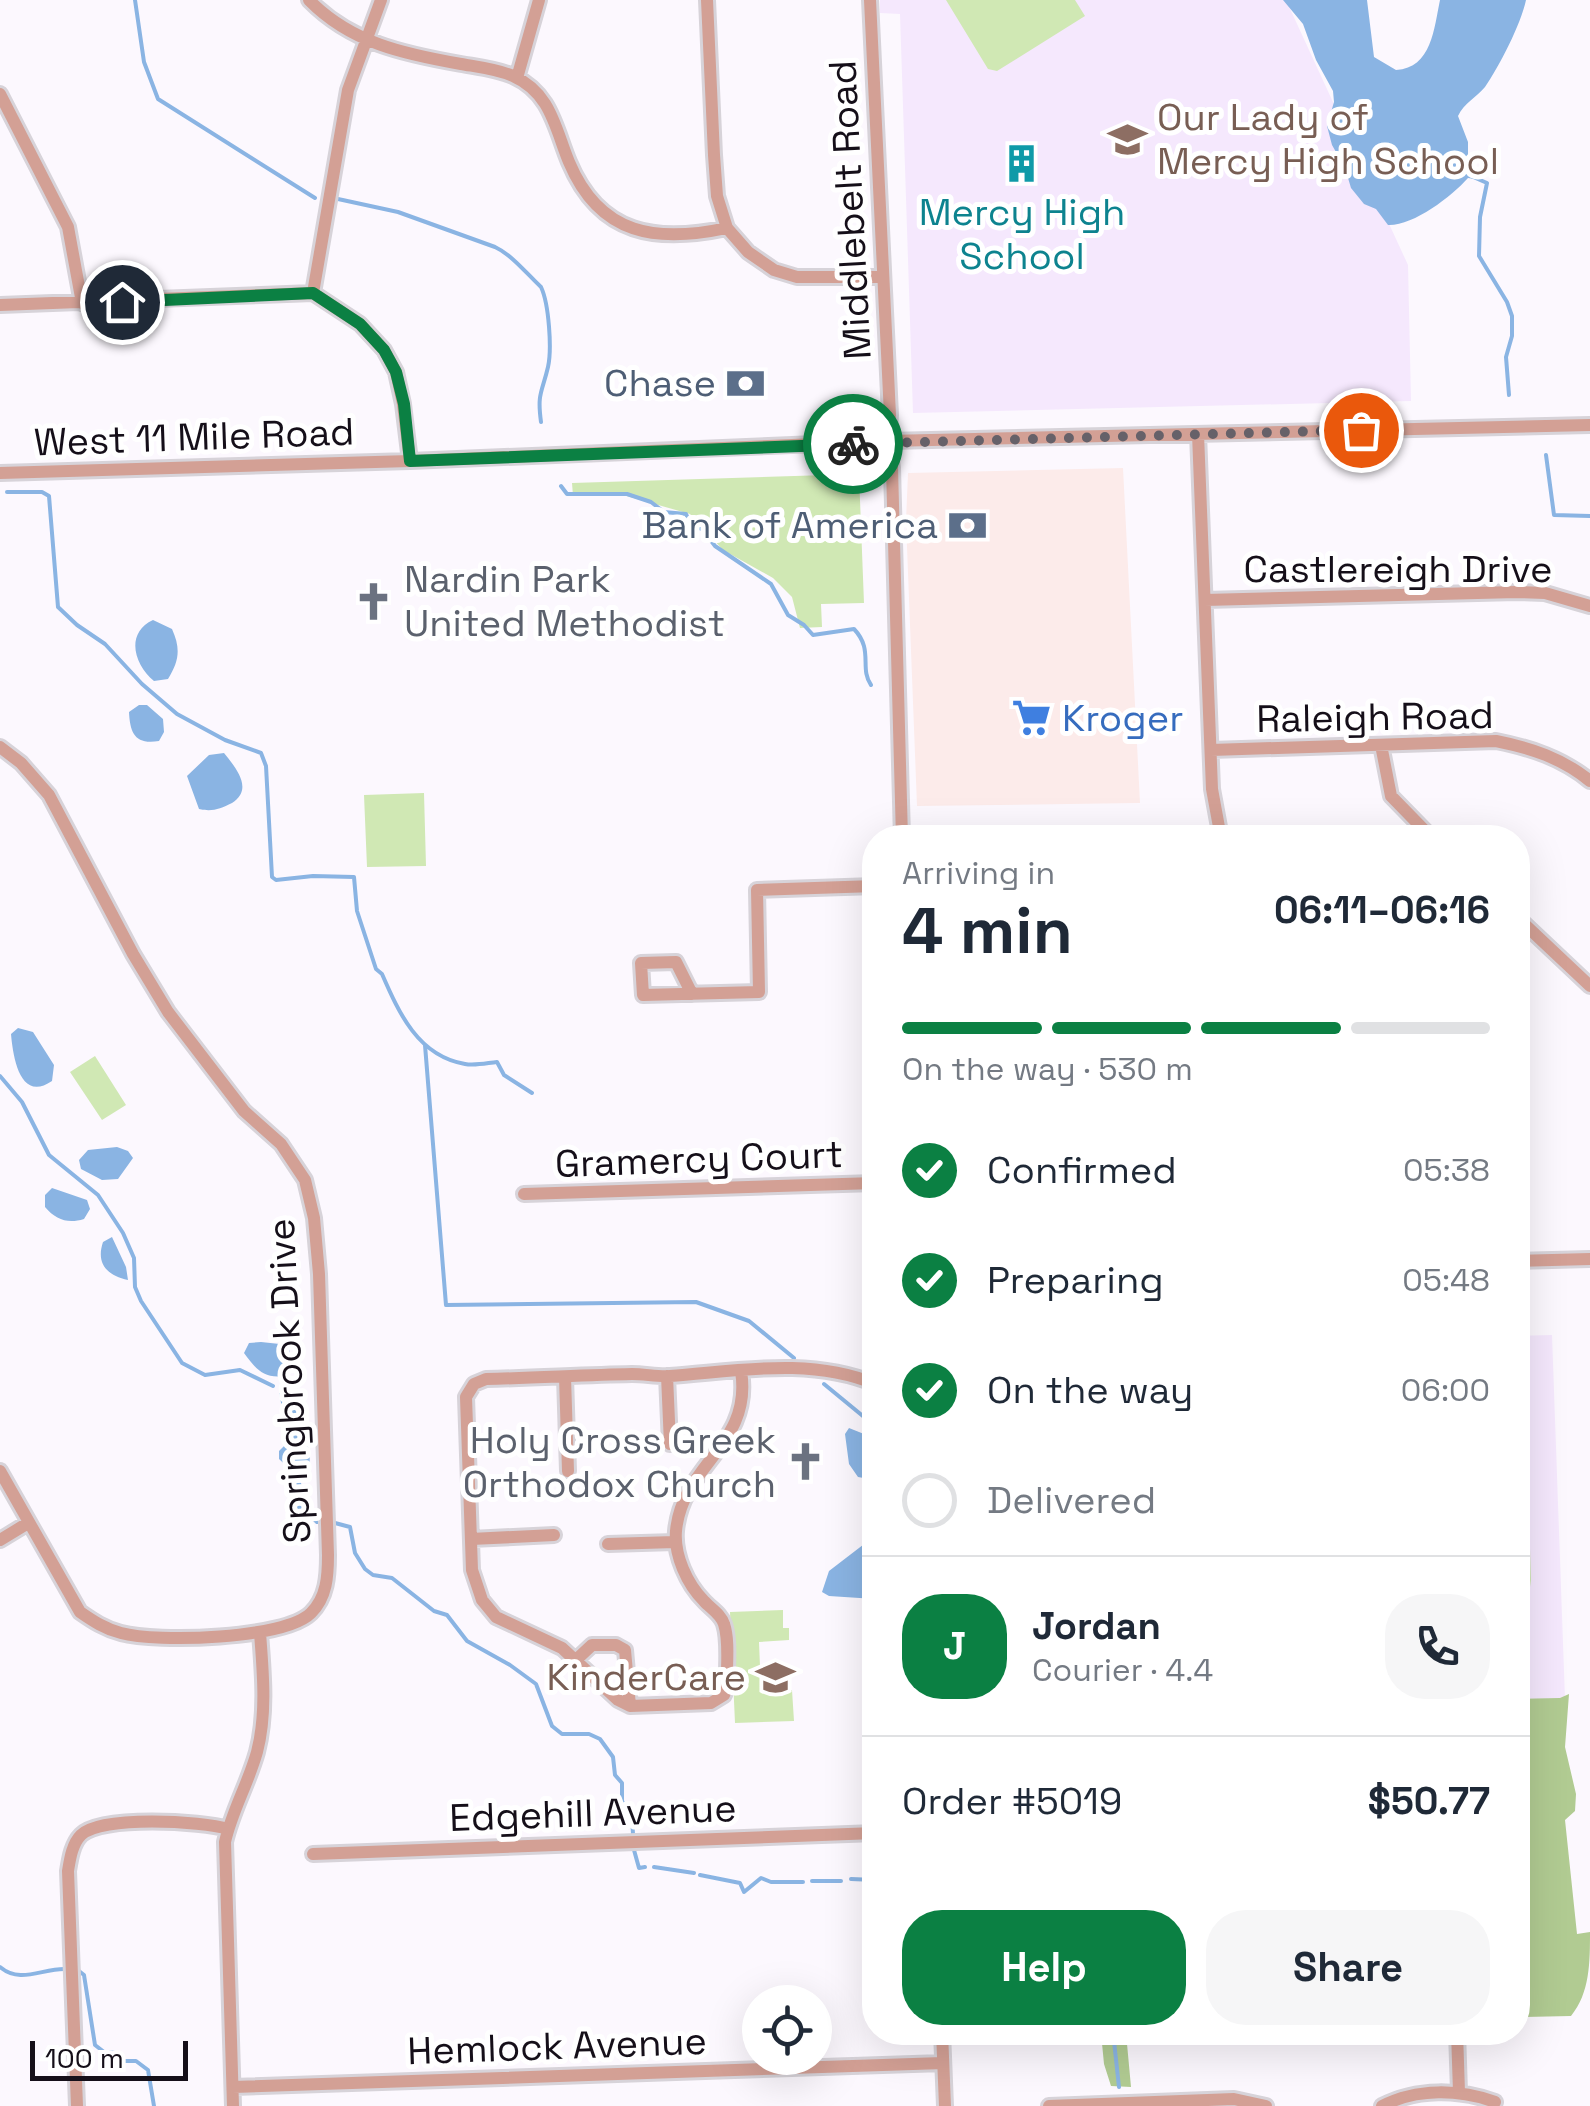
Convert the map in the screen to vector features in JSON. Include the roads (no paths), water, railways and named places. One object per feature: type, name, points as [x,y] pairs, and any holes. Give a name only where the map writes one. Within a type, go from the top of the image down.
[{"type":"street","points":[[309,0],[365,41],[517,78],[542,98],[579,182],[612,219],[636,232],[669,237],[727,228]]},
{"type":"street","points":[[313,293],[348,90],[381,0]]},
{"type":"street","points":[[517,78],[539,0]]},
{"type":"street","points":[[707,0],[716,182],[727,228],[748,252],[774,270],[798,278],[882,278]]},
{"type":"street","name":"Middlebelt Road","points":[[870,0],[890,415],[902,825]]},
{"type":"street","points":[[0,94],[68,226],[82,303]]},
{"type":"street","points":[[0,305],[313,293],[360,324],[384,350],[396,372],[404,404],[410,461]]},
{"type":"street","name":"West 11 Mile Road","points":[[0,473],[888,441],[1590,425]]},
{"type":"street","points":[[1198,434],[1213,808],[1218,825]]},
{"type":"street","name":"Castlereigh Drive","points":[[1205,600],[1517,592],[1545,594],[1590,606]]},
{"type":"street","name":"Raleigh Road","points":[[1211,750],[1496,742],[1516,745],[1564,763],[1590,781]]},
{"type":"street","points":[[1381,745],[1391,796],[1419,825]]},
{"type":"street","name":"Springbrook Drive","points":[[0,746],[49,795],[168,1012],[236,1100],[291,1156],[308,1190],[319,1274],[328,1582],[315,1609],[306,1618],[280,1630],[160,1638],[122,1634],[100,1626],[80,1612],[0,1471]]},
{"type":"street","points":[[692,994],[759,992],[757,890],[862,886]]},
{"type":"street","points":[[1530,929],[1590,986]]},
{"type":"street","name":"Gramercy Court","points":[[524,1194],[862,1182]]},
{"type":"street","points":[[1530,1261],[1590,1259]]},
{"type":"street","points":[[741,1371],[744,1390],[734,1426],[719,1453],[692,1481],[680,1505],[675,1542],[693,1588],[724,1624],[727,1686],[724,1695],[711,1703],[630,1706],[618,1700],[577,1659],[540,1635],[496,1616],[474,1584],[466,1397],[474,1384],[486,1379],[668,1376],[741,1371],[815,1368],[862,1379]]},
{"type":"street","points":[[564,1376],[568,1471]]},
{"type":"street","points":[[668,1376],[670,1444]]},
{"type":"street","points":[[0,1540],[28,1523]]},
{"type":"street","points":[[470,1539],[554,1535]]},
{"type":"street","points":[[608,1544],[675,1542]]},
{"type":"street","points":[[234,2106],[224,1842],[262,1730],[260,1633]]},
{"type":"street","points":[[577,1659],[592,1645],[616,1645],[625,1650],[630,1706]]},
{"type":"street","points":[[77,2106],[68,1871],[76,1841],[94,1827],[120,1824],[212,1825],[228,1829]]},
{"type":"street","name":"Edgehill Avenue","points":[[313,1854],[862,1833]]},
{"type":"street","points":[[942,2045],[945,2106]]},
{"type":"street","points":[[1457,2045],[1458,2092]]},
{"type":"street","name":"Hemlock Avenue","points":[[233,2087],[943,2063]]},
{"type":"street","points":[[1382,2106],[1427,2093],[1458,2092],[1496,2102]]},
{"type":"street","points":[[1048,2106],[1234,2099],[1266,2106]]},
{"type":"water","points":[[1283,0],[1367,0],[1374,57],[1396,70],[1408,68],[1424,54],[1440,0],[1526,0],[1497,68],[1458,116],[1468,142],[1468,165],[1477,174],[1475,179],[1468,178],[1431,209],[1398,224],[1388,225],[1376,209],[1364,204],[1351,188],[1332,145],[1327,126],[1333,91],[1303,24]]},
{"type":"water","points":[[153,620],[172,629],[178,649],[168,679],[154,681],[141,667],[136,649],[139,633]]},
{"type":"water","points":[[147,705],[163,719],[164,732],[159,741],[144,741],[135,736],[129,712]]},
{"type":"water","points":[[224,753],[241,778],[242,791],[224,807],[199,809],[187,776],[209,755]]},
{"type":"water","points":[[18,1028],[33,1032],[54,1065],[52,1081],[41,1086],[25,1082],[11,1034]]},
{"type":"water","points":[[117,1147],[133,1158],[118,1179],[102,1180],[81,1169],[79,1160],[88,1150]]},
{"type":"water","points":[[52,1188],[87,1200],[90,1209],[84,1219],[68,1221],[49,1211],[45,1195]]},
{"type":"water","points":[[112,1237],[128,1280],[114,1275],[102,1262],[103,1242]]},
{"type":"water","points":[[249,1343],[289,1345],[290,1368],[285,1376],[261,1372],[244,1353]]},
{"type":"water","points":[[279,1393],[287,1394],[292,1402],[309,1449],[309,1468],[299,1474],[311,1511],[303,1515],[292,1510],[294,1473],[279,1459],[279,1451],[289,1441]]},
{"type":"water","points":[[849,1428],[862,1433],[862,1478],[849,1464],[845,1434]]},
{"type":"water","points":[[862,1546],[862,1598],[822,1592],[829,1571]]},
{"type":"waterway","points":[[135,0],[144,62],[158,99],[315,198]]},
{"type":"waterway","points":[[1471,176],[1487,183],[1480,217],[1479,256],[1512,316],[1506,357],[1509,395]]},
{"type":"waterway","points":[[338,199],[398,212],[495,247],[541,287],[550,349],[540,399],[541,422]]},
{"type":"waterway","points":[[1546,455],[1554,515],[1590,516]]},
{"type":"waterway","points":[[561,486],[567,494],[627,494],[651,502],[664,512],[686,514],[691,525],[702,529],[715,546],[771,584],[788,615],[813,635],[854,629],[863,644],[871,685]]},
{"type":"waterway","points":[[7,492],[42,492],[49,496],[58,607],[105,644],[177,714],[225,740],[261,753],[266,766],[272,877],[354,877],[357,911],[376,969],[412,1031],[449,1059],[469,1065],[497,1062],[504,1075],[532,1093]]},
{"type":"waterway","points":[[425,1045],[446,1305],[696,1302],[749,1321],[794,1358]]},
{"type":"waterway","points":[[0,1076],[22,1102],[49,1155],[98,1195],[123,1233],[134,1258],[135,1287],[141,1301],[182,1363],[205,1375],[240,1370],[273,1386]]},
{"type":"waterway","points":[[824,1384],[862,1415]]},
{"type":"waterway","points":[[306,1511],[317,1522]]},
{"type":"waterway","points":[[335,1523],[350,1527],[355,1553],[365,1569],[373,1575],[392,1578],[434,1611],[447,1615],[467,1641],[536,1684],[552,1726],[562,1734],[589,1734],[600,1739],[613,1757],[615,1775],[622,1783],[622,1801],[632,1817],[633,1834]]},
{"type":"waterway","points":[[634,1850],[639,1868],[645,1867]]},
{"type":"waterway","points":[[654,1867],[694,1873]]},
{"type":"waterway","points":[[700,1875],[740,1883],[744,1892],[761,1878],[771,1882],[803,1882]]},
{"type":"waterway","points":[[851,1879],[862,1879]]},
{"type":"waterway","points":[[812,1881],[841,1881]]},
{"type":"waterway","points":[[0,1967],[23,1975],[64,1969]]},
{"type":"waterway","points":[[79,1971],[84,1975],[95,2045],[104,2052],[116,2053],[124,2061],[136,2061],[148,2070],[154,2106]]},
{"type":"waterway","points":[[1114,2045],[1119,2087]]},
{"type":"place","name":"Our Lady of Mercy High School","points":[[1127,139]]},
{"type":"place","name":"Mercy High School","points":[[1022,163]]},
{"type":"place","name":"Chase","points":[[746,383]]},
{"type":"place","name":"Bank of America","points":[[968,525]]},
{"type":"place","name":"Nardin Park United Methodist","points":[[374,601]]},
{"type":"place","name":"Kroger","points":[[1032,718]]},
{"type":"place","name":"Holy Cross Greek Orthodox Church","points":[[806,1462]]},
{"type":"place","name":"KinderCare","points":[[776,1677]]}]
